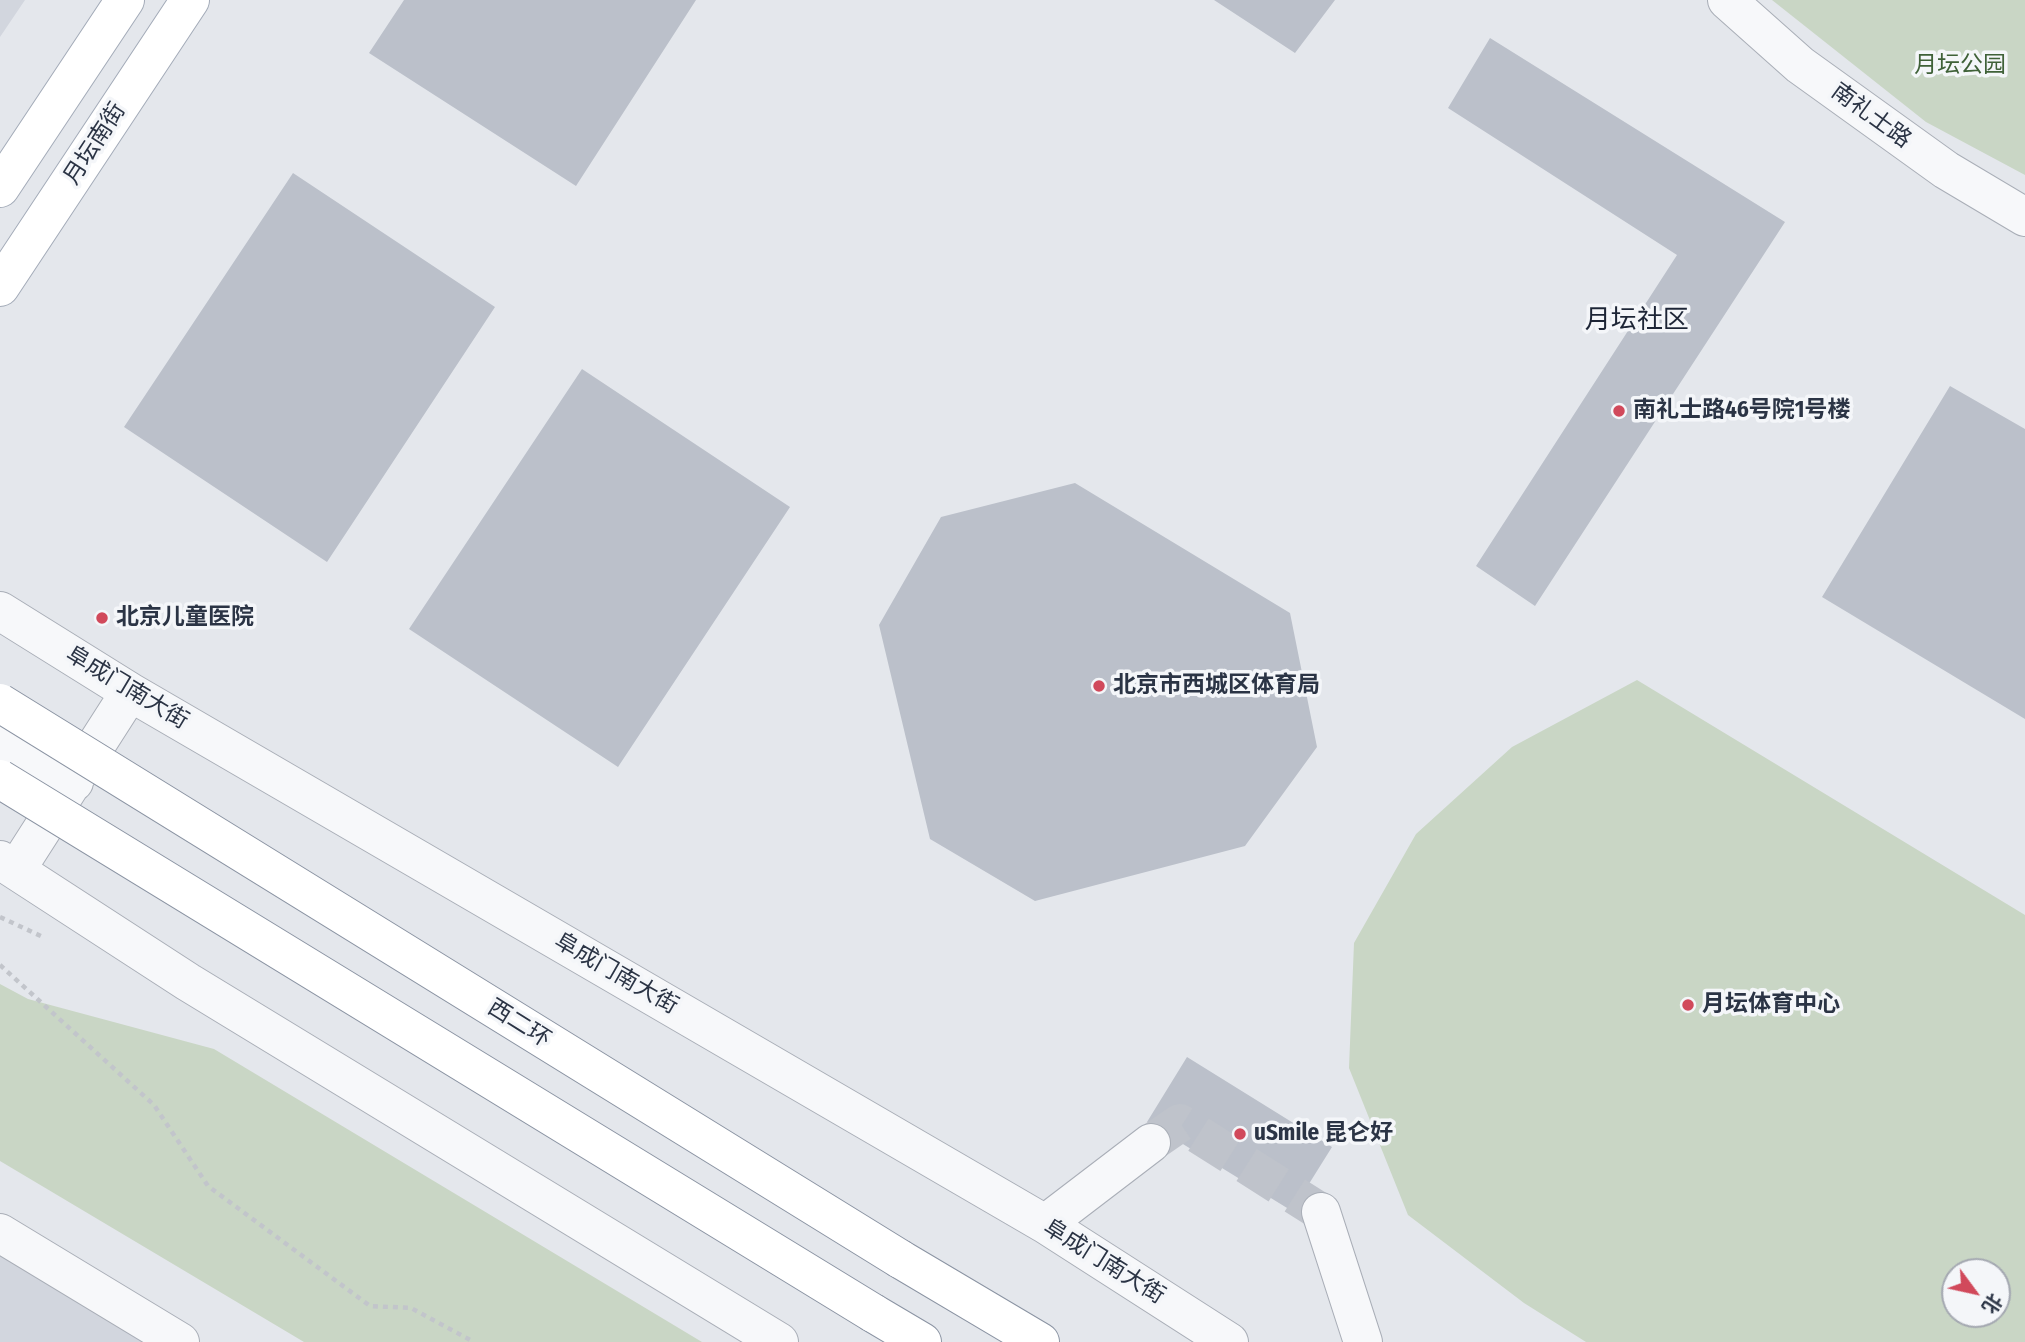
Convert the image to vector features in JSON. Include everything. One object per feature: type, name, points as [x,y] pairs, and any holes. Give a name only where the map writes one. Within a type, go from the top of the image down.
[{"type":"main road","points":[[0,188],[125,0]]},
{"type":"main road","name":"月坛南街","points":[[0,287],[190,0]]},
{"type":"main road","name":"西二环","points":[[0,703],[1040,1342]]},
{"type":"main road","points":[[0,779],[922,1342]]},
{"type":"street","name":"南礼士路","points":[[1727,0],[1800,65],[1946,170],[2025,217]]},
{"type":"street","name":"阜成门南大街","points":[[0,611],[130,692],[1045,1224],[1229,1342]]},
{"type":"street","points":[[130,692],[74,782],[8,865],[188,982],[779,1342]]},
{"type":"street","points":[[0,739],[74,782]]},
{"type":"street","points":[[1045,1224],[1151,1143]]},
{"type":"street","points":[[1321,1212],[1363,1342]]},
{"type":"street","points":[[0,1233],[180,1342]]},
{"type":"path","points":[[0,965],[154,1105],[208,1186],[370,1307],[411,1308],[474,1342]]},
{"type":"shaded area","points":[[0,0],[25,0],[0,37]]},
{"type":"shaded area","points":[[0,1231],[186,1342],[0,1342]]},
{"type":"green space","name":"月坛公园","points":[[1772,0],[2025,0],[2025,175],[1926,122]]},
{"type":"green space","name":"月坛体育中心","points":[[1637,680],[2025,915],[2025,1342],[1586,1342],[1524,1303],[1408,1215],[1349,1068],[1354,943],[1416,834],[1512,747]]},
{"type":"green space","points":[[0,984],[28,999],[214,1049],[702,1342],[304,1342],[0,1161]]},
{"type":"building","points":[[404,0],[696,0],[576,186],[369,53]]},
{"type":"building","points":[[1214,0],[1335,0],[1295,53]]},
{"type":"building","name":"南礼士路46号院1号楼","points":[[1490,38],[1785,222],[1535,606],[1476,566],[1677,255],[1448,108]]},
{"type":"building","points":[[293,173],[495,307],[327,562],[124,427]]},
{"type":"building","points":[[582,369],[790,507],[618,767],[409,629]]},
{"type":"building","points":[[1950,386],[2025,429],[2025,719],[1822,597]]},
{"type":"building","name":"北京市西城区体育局","points":[[1075,483],[1290,613],[1317,747],[1245,846],[1035,901],[930,839],[879,625],[941,517]]},
{"type":"building","name":"uSmile 昆仑好","points":[[1187,1057],[1332,1147],[1292,1211],[1147,1122]]},
{"type":"tunnel","points":[[1151,1143],[1180,1123],[1321,1212]]},
{"type":"place","name":"南礼士路46号院1号楼","points":[[1619,411]]},
{"type":"place","name":"北京儿童医院","points":[[102,618]]},
{"type":"place","name":"北京市西城区体育局","points":[[1099,686]]},
{"type":"place","name":"月坛体育中心","points":[[1688,1005]]},
{"type":"place","name":"uSmile 昆仑好","points":[[1240,1134]]},
{"type":"district","name":"月坛社区","points":[[1637,321]]}]
